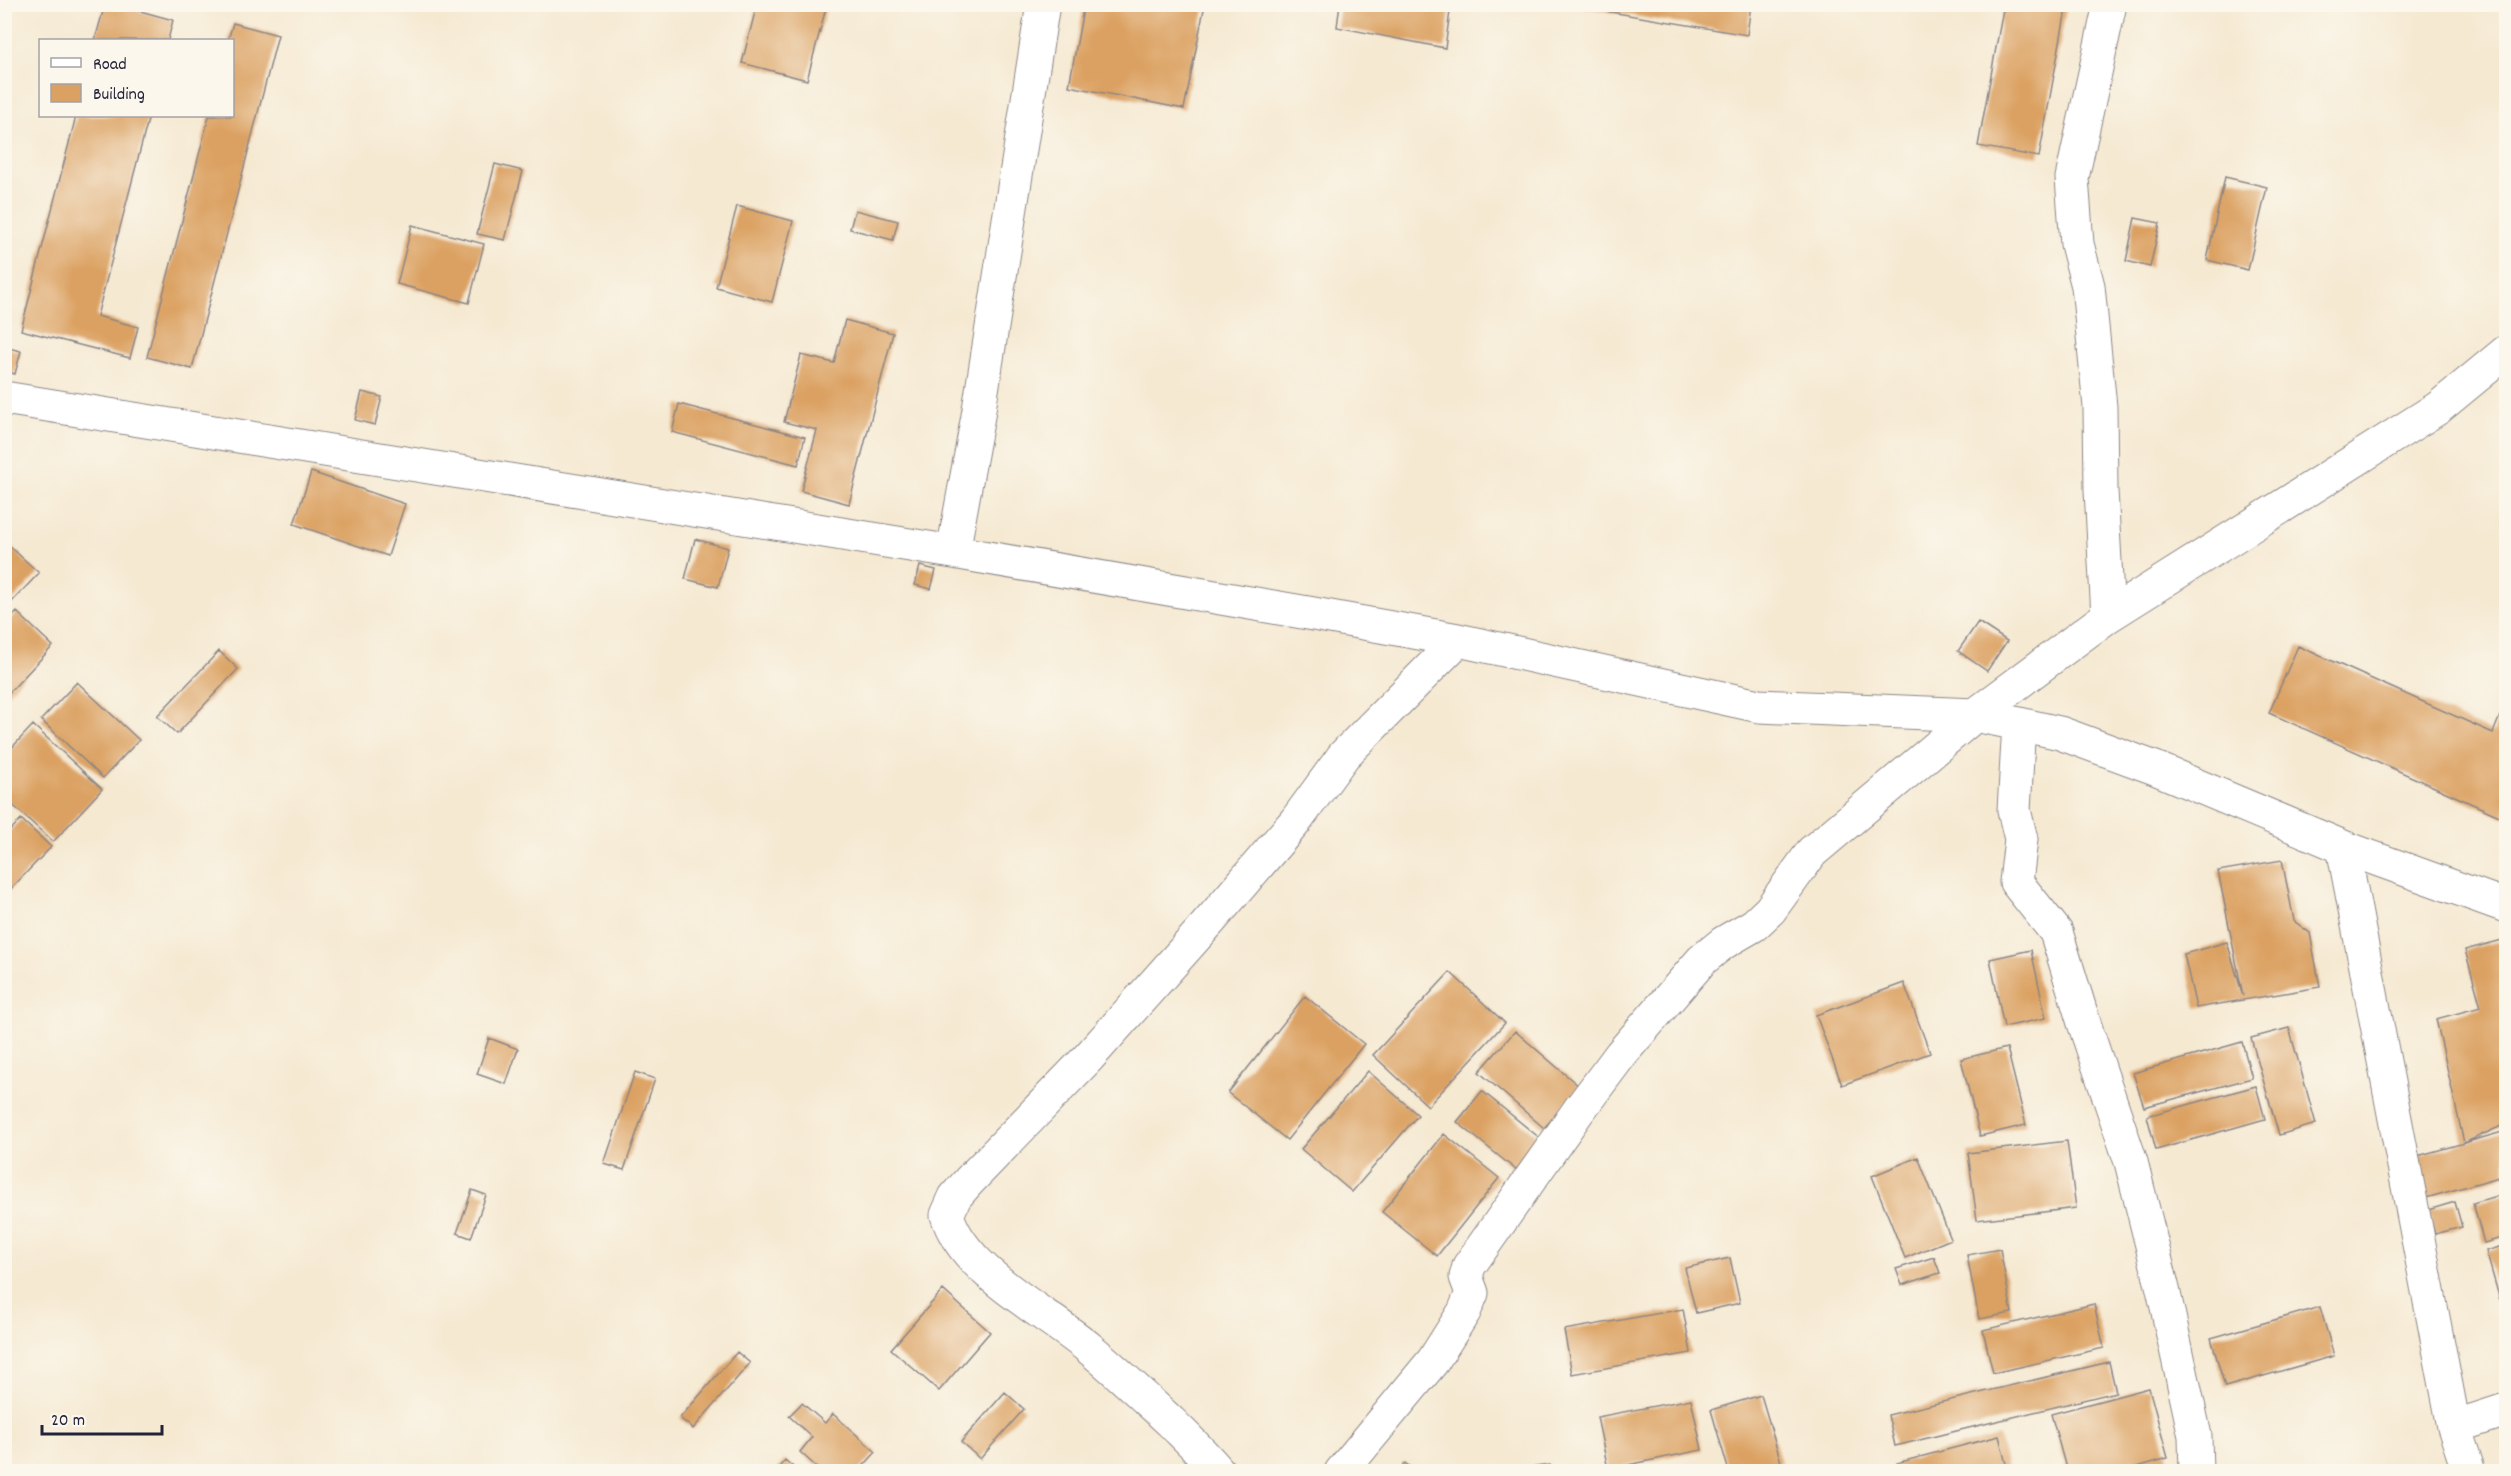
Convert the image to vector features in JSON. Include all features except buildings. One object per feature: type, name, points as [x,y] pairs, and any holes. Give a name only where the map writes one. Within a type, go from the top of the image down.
[{"type":"street","points":[[953,552],[980,404],[1043,4]]},
{"type":"street","points":[[2108,616],[2100,490],[2100,407],[2088,286],[2077,244],[2072,178],[2110,4]]},
{"type":"street","points":[[1341,1472],[1433,1361],[1464,1312],[1472,1293],[1466,1277],[1469,1266],[1579,1110],[1666,1000],[1702,960],[1722,943],[1754,926],[1770,910],[1812,852],[1975,715],[2108,616],[2438,408],[2506,352]]},
{"type":"street","points":[[4,399],[953,552],[1458,640],[1759,706],[1975,715],[2060,733],[2155,768],[2343,847],[2506,906]]},
{"type":"street","points":[[1219,1472],[1143,1396],[1087,1346],[1000,1282],[959,1243],[951,1230],[947,1215],[955,1197],[969,1180],[1088,1058],[1210,921],[1295,822],[1344,754],[1458,640]]},
{"type":"street","points":[[2019,724],[2014,810],[2021,839],[2016,882],[2056,932],[2131,1162],[2148,1238],[2163,1289],[2195,1436],[2196,1472]]},
{"type":"street","points":[[2343,847],[2454,1427],[2469,1472]]},
{"type":"street","points":[[2454,1427],[2506,1410]]}]
